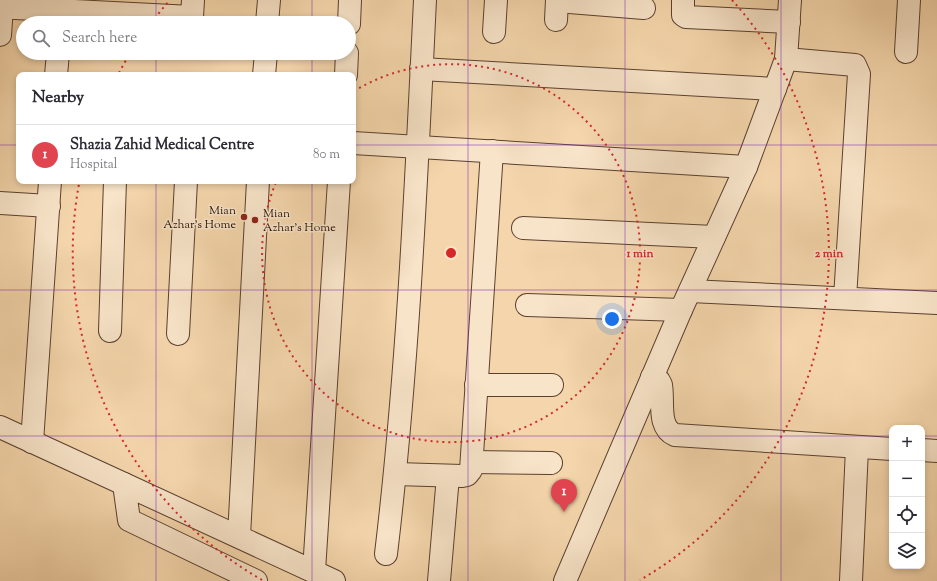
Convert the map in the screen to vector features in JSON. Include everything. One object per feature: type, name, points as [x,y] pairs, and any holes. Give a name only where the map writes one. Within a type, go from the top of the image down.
[{"type":"street","points":[[192,16],[193,0]]},
{"type":"street","points":[[268,16],[269,0]]},
{"type":"street","points":[[349,16],[350,0]]},
{"type":"street","points":[[386,554],[396,474],[418,147],[425,0]]},
{"type":"street","points":[[494,32],[496,0]]},
{"type":"street","points":[[564,581],[685,300],[746,167],[786,59],[790,0]]},
{"type":"street","points":[[906,52],[909,0]]},
{"type":"street","points":[[557,7],[616,3],[644,8]]},
{"type":"street","points":[[0,35],[1,6],[54,11],[169,16]]},
{"type":"street","points":[[683,8],[789,22]]},
{"type":"street","points":[[786,59],[855,65],[858,68],[859,82],[845,298]]},
{"type":"street","points":[[56,72],[57,60]]},
{"type":"street","points":[[264,72],[265,60]]},
{"type":"street","points":[[346,72],[347,60]]},
{"type":"street","points":[[421,69],[775,90]]},
{"type":"street","points":[[356,143],[746,167]]},
{"type":"street","points":[[396,474],[448,476],[467,475],[471,470],[492,151]]},
{"type":"street","points":[[32,442],[50,184]]},
{"type":"street","points":[[110,331],[115,184]]},
{"type":"street","points":[[178,334],[186,184]]},
{"type":"street","points":[[239,536],[258,184]]},
{"type":"street","points":[[314,571],[339,184]]},
{"type":"street","points":[[0,203],[49,206]]},
{"type":"street","points":[[523,228],[714,237]]},
{"type":"street","points":[[527,305],[685,300],[845,298],[937,303]]},
{"type":"street","points":[[652,376],[659,381],[661,386],[664,424],[669,433],[675,436],[889,449]]},
{"type":"street","points":[[476,385],[552,385]]},
{"type":"street","points":[[0,427],[334,581]]},
{"type":"street","points":[[851,581],[857,448]]},
{"type":"street","points":[[925,450],[937,451]]},
{"type":"street","points":[[472,462],[551,463]]},
{"type":"street","points":[[439,581],[448,476]]},
{"type":"street","points":[[124,484],[129,520],[256,581]]},
{"type":"place","name":"Mian Azhar’s Home","points":[[244,217]]},
{"type":"place","name":"Mian Azhar's Home","points":[[255,220]]},
{"type":"place","name":"Shazia Zahid Medical Centre","points":[[564,512]]}]
